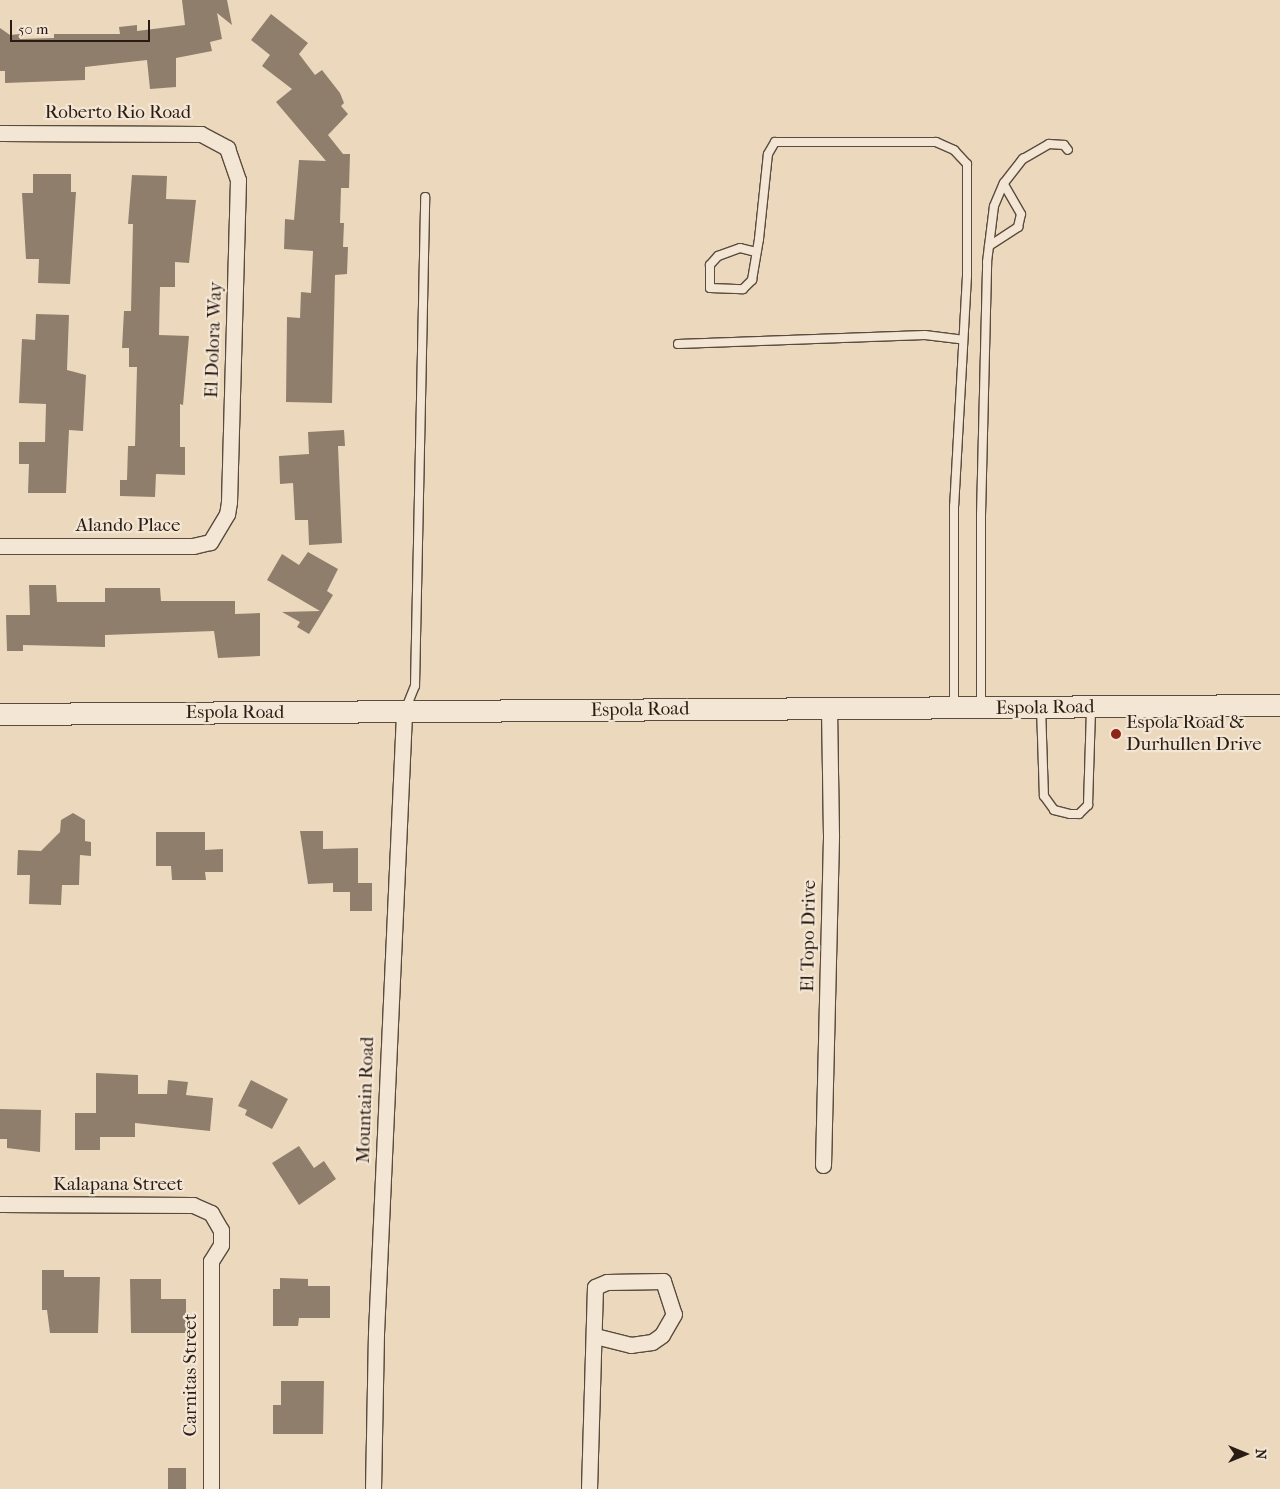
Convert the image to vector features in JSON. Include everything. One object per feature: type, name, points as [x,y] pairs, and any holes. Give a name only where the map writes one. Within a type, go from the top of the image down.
[{"type":"main road","name":"Espola Road","points":[[0,714],[404,713],[1280,705]]},
{"type":"street","name":"Roberto Rio Road","points":[[0,133],[201,134],[228,148],[238,180]]},
{"type":"street","name":"El Dolora Way","points":[[229,502],[238,180]]},
{"type":"street","name":"Alando Place","points":[[0,546],[193,546],[210,542],[228,514],[229,502]]},
{"type":"street","name":"El Topo Drive","points":[[823,1165],[831,835],[829,708]]},
{"type":"street","name":"Mountain Road","points":[[373,1489],[376,1333],[404,713]]},
{"type":"street","name":"Kalapana Street","points":[[0,1204],[193,1205],[211,1213],[221,1230],[221,1245],[211,1261]]},
{"type":"street","name":"Carnitas Street","points":[[211,1261],[211,1489]]},
{"type":"street","points":[[589,1489],[595,1287],[608,1282],[663,1281],[674,1314],[662,1335],[652,1342],[630,1345],[594,1336]]},
{"type":"lane","points":[[756,252],[740,248],[718,256],[710,265],[710,288],[743,289],[752,280],[756,252],[768,154],[775,142],[936,142],[954,150],[967,164],[963,340],[954,506],[954,708]]},
{"type":"lane","points":[[981,708],[981,515],[989,246],[994,206],[1004,184],[1023,159],[1048,144],[1064,145],[1068,150]]},
{"type":"lane","points":[[989,246],[1018,227],[1021,214],[1004,184]]},
{"type":"lane","points":[[404,713],[415,686],[425,197]]},
{"type":"lane","points":[[678,344],[925,336],[963,340]]},
{"type":"lane","points":[[1041,708],[1044,796],[1054,810],[1079,814],[1088,805],[1091,707]]},
{"type":"building","points":[[182,0],[227,0],[232,25],[217,13],[222,39],[210,42],[212,51],[176,58],[176,87],[150,89],[147,60],[85,67],[85,80],[5,83],[5,71],[0,71],[0,28],[10,35],[20,34],[20,39],[54,38],[54,34],[120,34],[119,27],[137,25],[137,31],[185,25]]},
{"type":"building","points":[[271,14],[308,43],[299,54],[315,75],[322,70],[340,93],[344,103],[341,106],[348,114],[328,135],[343,154],[350,154],[349,188],[341,188],[340,223],[344,223],[343,247],[348,247],[347,274],[335,275],[332,403],[286,402],[287,317],[300,318],[301,292],[311,293],[313,251],[284,249],[285,219],[294,220],[299,160],[326,161],[276,102],[292,89],[262,66],[270,55],[251,40]]},
{"type":"building","points":[[33,174],[71,174],[71,192],[76,192],[70,284],[38,283],[39,259],[26,259],[22,193],[33,193]]},
{"type":"building","points":[[132,175],[167,176],[166,199],[196,200],[189,263],[175,262],[175,287],[160,287],[159,335],[189,336],[183,405],[180,404],[180,447],[185,447],[185,475],[156,474],[155,497],[120,496],[120,480],[127,480],[128,446],[135,446],[137,367],[129,367],[129,348],[122,348],[124,311],[131,311],[133,224],[128,224]]},
{"type":"building","points":[[36,314],[69,315],[67,370],[86,375],[83,431],[69,430],[66,493],[28,493],[29,464],[19,464],[19,442],[45,442],[46,404],[19,403],[22,339],[35,340]]},
{"type":"building","points":[[344,430],[345,446],[338,446],[342,543],[309,545],[308,520],[295,520],[293,483],[280,484],[279,456],[309,454],[308,432]]},
{"type":"building","points":[[308,552],[338,569],[327,591],[333,595],[309,634],[297,627],[300,622],[282,612],[320,611],[267,580],[282,554],[299,565]]},
{"type":"building","points":[[29,585],[56,585],[57,602],[105,602],[105,588],[160,588],[161,601],[235,601],[235,614],[260,613],[260,656],[218,658],[214,631],[105,635],[105,647],[23,645],[23,651],[7,651],[6,615],[30,615]]},
{"type":"building","points":[[73,813],[85,820],[85,841],[91,842],[91,856],[80,855],[79,885],[62,885],[61,905],[29,904],[30,875],[17,875],[18,850],[41,851],[60,832],[61,820]]},
{"type":"building","points":[[300,831],[323,831],[323,849],[358,848],[358,883],[372,883],[372,911],[350,911],[350,892],[333,892],[333,883],[308,884]]},
{"type":"building","points":[[156,832],[205,832],[205,850],[223,849],[223,872],[205,872],[206,880],[172,880],[171,866],[156,866]]},
{"type":"building","points":[[96,1073],[138,1075],[138,1094],[167,1094],[168,1080],[188,1082],[186,1095],[213,1098],[210,1131],[135,1123],[135,1137],[100,1137],[100,1150],[75,1150],[75,1113],[96,1113]]},
{"type":"building","points":[[251,1080],[288,1099],[272,1129],[245,1115],[247,1110],[238,1106]]},
{"type":"building","points":[[0,1109],[41,1110],[40,1152],[7,1148],[7,1139],[0,1139]]},
{"type":"building","points":[[299,1146],[314,1168],[324,1161],[336,1179],[299,1205],[272,1163]]},
{"type":"building","points":[[42,1270],[64,1270],[64,1277],[100,1277],[98,1333],[50,1333],[47,1310],[42,1310]]},
{"type":"building","points":[[280,1278],[308,1279],[308,1286],[330,1286],[330,1318],[299,1318],[298,1326],[273,1326],[273,1289],[280,1289]]},
{"type":"building","points":[[130,1279],[161,1279],[161,1299],[186,1299],[186,1333],[131,1333]]},
{"type":"building","points":[[281,1381],[324,1381],[323,1434],[273,1434],[273,1405],[281,1405]]},
{"type":"building","points":[[168,1468],[186,1468],[186,1489],[168,1489]]},
{"type":"place","name":"Espola Road & Durhullen Drive","points":[[1116,734]]}]
